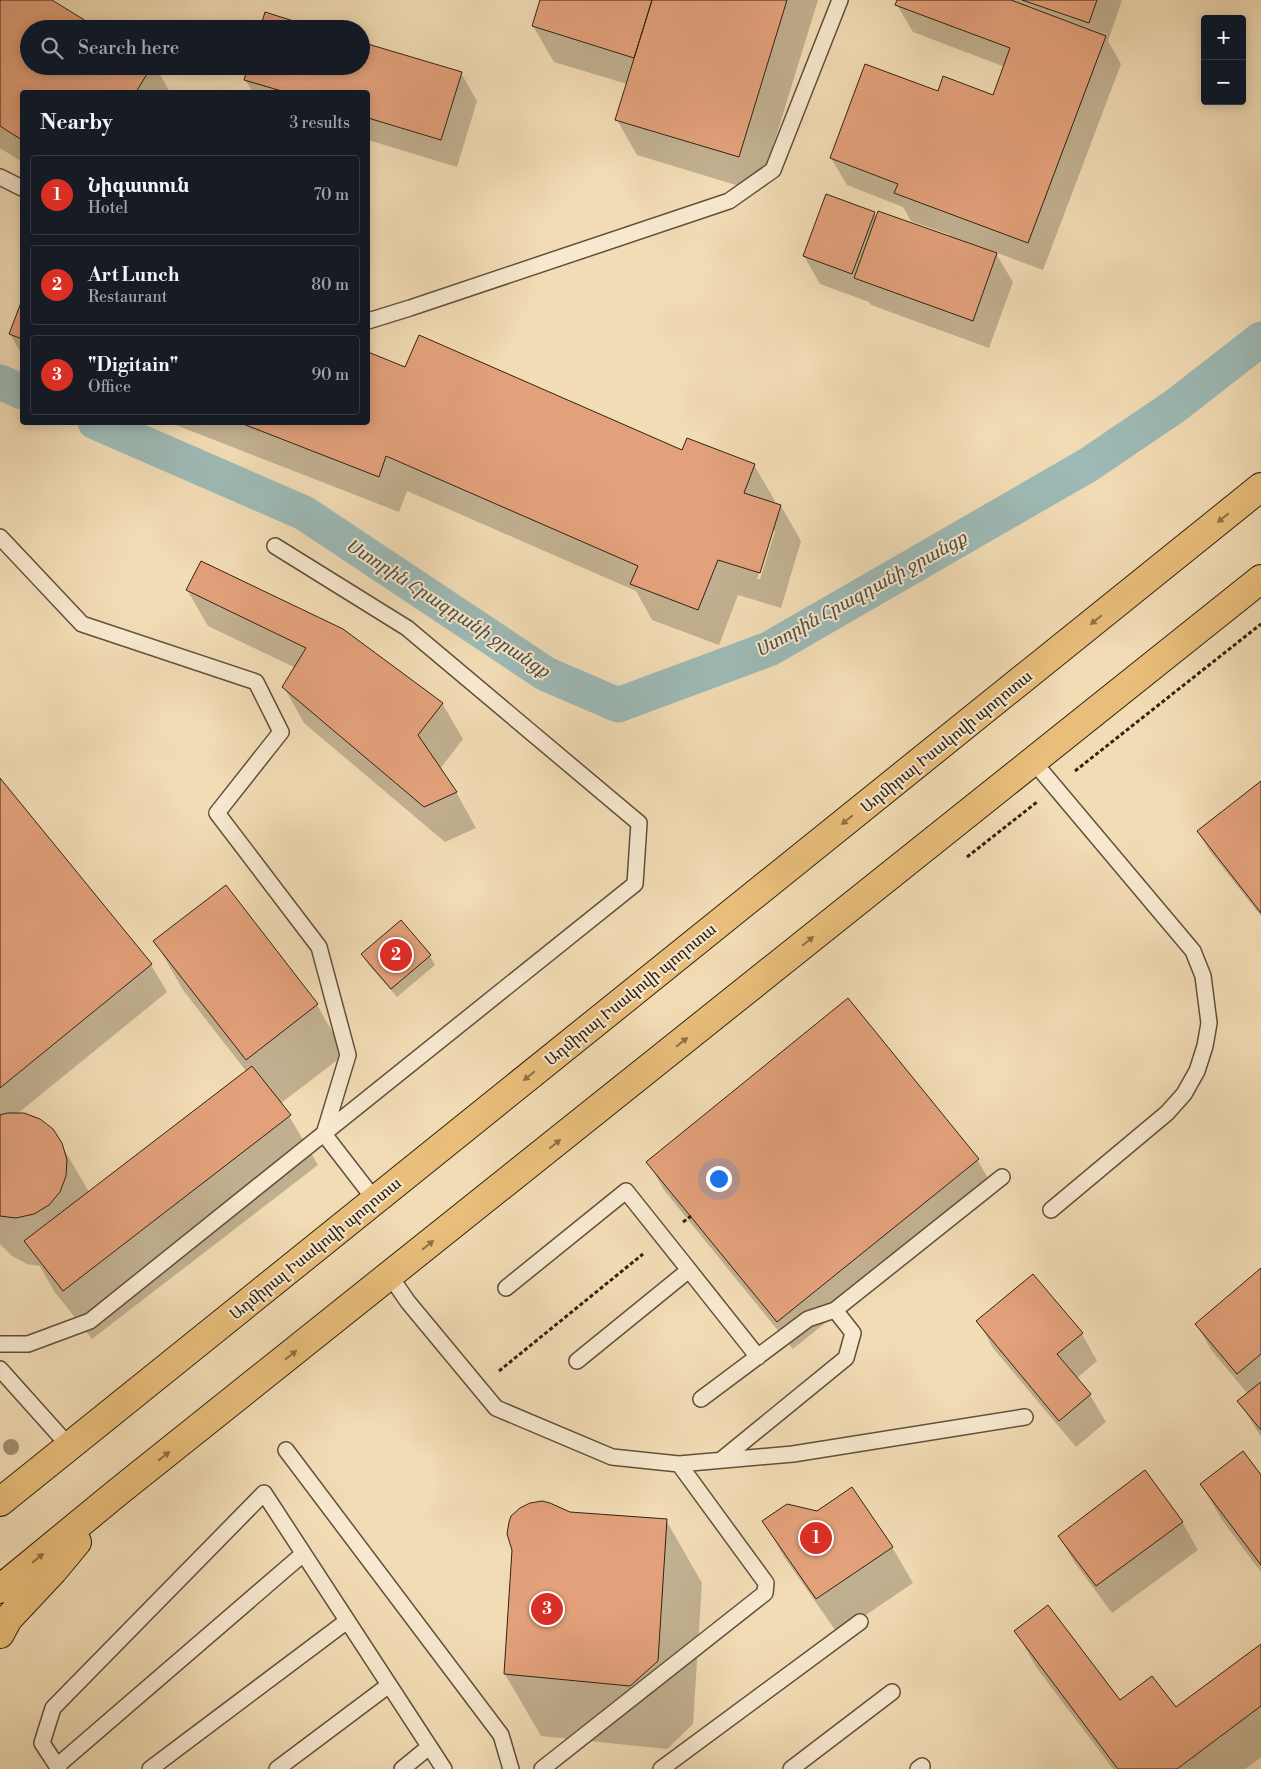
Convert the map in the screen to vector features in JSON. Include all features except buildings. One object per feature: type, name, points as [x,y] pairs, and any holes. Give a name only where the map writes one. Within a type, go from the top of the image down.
[{"type":"highway","name":"Ադմիրալ Իսակովի պողոտա","points":[[0,1502],[1261,487]]},
{"type":"highway","points":[[0,1589],[118,1492],[1261,579]]},
{"type":"highway","points":[[0,1634],[8,1619],[53,1571],[118,1492]]},
{"type":"lane","points":[[370,320],[729,201],[773,170],[840,0]]},
{"type":"lane","points":[[0,177],[20,187]]},
{"type":"lane","points":[[0,538],[82,624],[256,682],[281,732],[216,812],[319,947],[348,1055],[324,1134]]},
{"type":"lane","points":[[0,1344],[28,1344],[90,1321],[635,884],[639,823],[407,628],[276,546]]},
{"type":"lane","points":[[1033,761],[1193,951],[1203,976],[1209,1024],[1205,1046],[1197,1070],[1184,1094],[1167,1113],[1051,1210]]},
{"type":"lane","points":[[324,1134],[375,1200]]},
{"type":"lane","points":[[701,1399],[808,1319],[835,1310],[1002,1177]]},
{"type":"lane","points":[[506,1288],[626,1191],[758,1357]]},
{"type":"lane","points":[[577,1360],[689,1270]]},
{"type":"lane","points":[[390,1276],[408,1302],[496,1408],[612,1457],[679,1464],[793,1454],[1025,1417]]},
{"type":"lane","points":[[721,1460],[846,1358],[853,1333],[835,1310]]},
{"type":"lane","points":[[0,1369],[69,1446]]},
{"type":"lane","points":[[286,1450],[501,1735],[511,1769]]},
{"type":"lane","points":[[542,1769],[765,1593],[766,1583],[679,1464]]},
{"type":"lane","points":[[303,1554],[58,1768],[42,1743],[53,1708],[264,1494],[444,1769]]},
{"type":"lane","points":[[150,1769],[347,1621]]},
{"type":"lane","points":[[661,1769],[860,1622]]},
{"type":"lane","points":[[277,1769],[390,1685]]},
{"type":"lane","points":[[791,1769],[892,1692]]},
{"type":"lane","points":[[402,1769],[430,1747]]},
{"type":"path","points":[[506,1366],[691,1216]]},
{"type":"waterway","name":"Ստորին Հրազդանի ջրանցք","points":[[102,425],[304,513],[546,674],[618,705],[769,649],[1088,465],[1175,406],[1261,339]]},
{"type":"waterway","name":"Ստորին Հրազդանի ջրանցք","points":[[0,382],[20,391]]},
{"type":"place","name":"Art Lunch","points":[[396,955]]},
{"type":"place","name":"Նիգատուն","points":[[816,1538]]},
{"type":"place","name":"\"Digitain\"","points":[[547,1609]]}]
